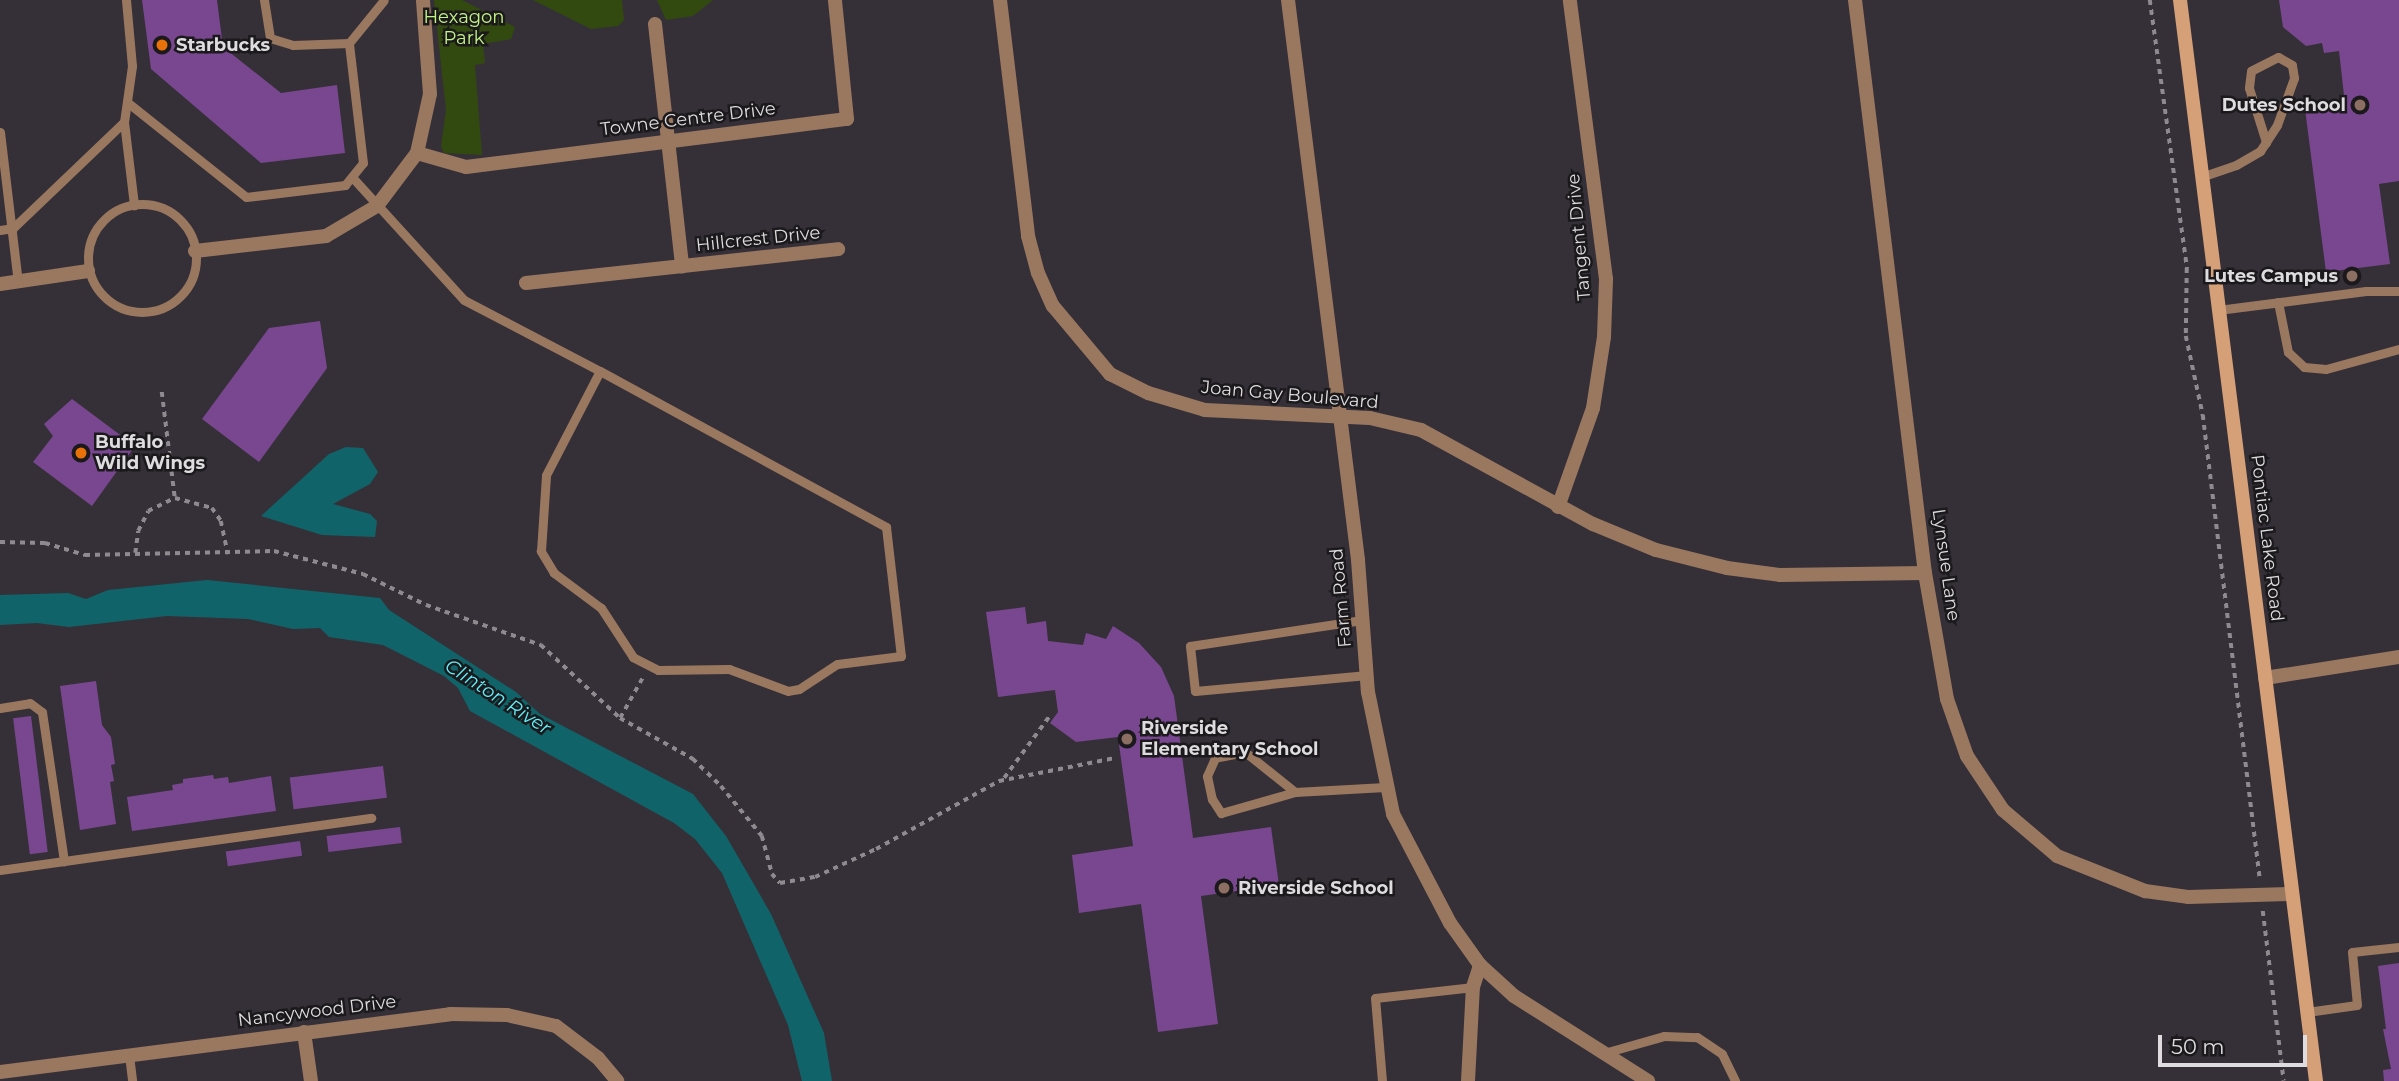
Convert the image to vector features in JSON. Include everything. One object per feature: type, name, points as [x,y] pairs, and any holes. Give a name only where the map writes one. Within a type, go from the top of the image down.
[{"type":"street","points":[[195,251],[326,236],[377,206],[417,153],[430,94],[424,0]]},
{"type":"street","name":"Towne Centre Drive","points":[[417,153],[466,167],[847,119],[835,0]]},
{"type":"street","name":"Joan Gay Boulevard","points":[[1000,0],[1028,236],[1052,306],[1077,339],[1110,374],[1147,393],[1205,410],[1370,418],[1421,430],[1558,507],[1656,550],[1727,568],[1780,575],[1925,573]]},
{"type":"street","name":"Farm Road","points":[[1288,0],[1363,620],[1367,675],[1385,786],[1410,853],[1480,965],[1514,996],[1648,1081]]},
{"type":"street","name":"Tangent Drive","points":[[1558,507],[1593,408],[1604,337],[1606,279],[1570,0]]},
{"type":"street","name":"Lynsue Lane","points":[[1855,0],[1925,573],[1947,699],[1967,756],[2003,810],[2057,856],[2145,891],[2188,897],[2292,894]]},
{"type":"street","name":"Pontiac Lake Road","points":[[2180,0],[2316,1081]]},
{"type":"street","name":"Hillcrest Drive","points":[[655,24],[682,266]]},
{"type":"street","name":"Hillcrest Drive","points":[[526,283],[838,249]]},
{"type":"street","points":[[0,284],[89,271]]},
{"type":"street","points":[[2265,678],[2399,657]]},
{"type":"street","points":[[1468,1081],[1473,987],[1480,965]]},
{"type":"street","name":"Nancywood Drive","points":[[0,1072],[450,1014],[507,1015],[556,1026],[598,1058],[617,1081]]},
{"type":"street","points":[[304,1032],[311,1081]]},
{"type":"lane","points":[[126,0],[132,66],[124,122],[134,205]]},
{"type":"lane","points":[[264,0],[270,38],[293,44],[349,43]]},
{"type":"lane","points":[[127,102],[246,197],[345,185],[363,163],[349,43],[384,0]]},
{"type":"lane","points":[[2201,177],[2236,165],[2266,142],[2294,78],[2292,65],[2278,57],[2251,71],[2249,88],[2266,142]]},
{"type":"lane","points":[[0,230],[13,229],[124,122]]},
{"type":"lane","points":[[0,132],[18,282]]},
{"type":"lane","points":[[352,177],[464,300],[600,371],[886,527],[901,656],[837,664],[799,689],[788,691],[729,669],[648,668],[628,651],[601,608],[554,573],[541,551],[546,475],[600,371]]},
{"type":"lane","points":[[134,205],[162,208],[178,218],[195,251],[195,268],[184,290],[165,307],[148,311],[116,305],[102,295],[89,271],[89,246],[96,228],[109,215],[134,205]]},
{"type":"lane","points":[[2218,310],[2366,291],[2399,291]]},
{"type":"lane","points":[[2278,302],[2288,352],[2304,367],[2326,369],[2399,349]]},
{"type":"lane","points":[[1363,620],[1190,646],[1195,691],[1367,675]]},
{"type":"lane","points":[[0,708],[30,703],[42,712],[64,861]]},
{"type":"lane","points":[[1295,792],[1245,752],[1215,758],[1207,776],[1212,799],[1221,813],[1295,792],[1385,786]]},
{"type":"lane","points":[[0,870],[371,818]]},
{"type":"lane","points":[[2307,1012],[2357,1005],[2352,952],[2399,947]]},
{"type":"lane","points":[[1382,1081],[1375,998],[1473,987]]},
{"type":"lane","points":[[1603,1053],[1664,1036],[1697,1037],[1722,1054],[1735,1081]]},
{"type":"lane","points":[[129,1055],[132,1081]]},
{"type":"path","points":[[2150,0],[2187,268],[2186,336],[2203,415],[2284,1081]]},
{"type":"path","points":[[162,392],[175,498]]},
{"type":"path","points":[[135,553],[138,531],[148,511],[175,498],[212,508],[221,521],[228,554]]},
{"type":"path","points":[[0,542],[36,542],[85,555],[274,551],[363,574],[426,605],[541,645],[620,718],[693,758],[711,776],[762,836],[776,881],[815,877],[876,849],[1003,780],[1115,758]]},
{"type":"path","points":[[620,718],[648,668]]},
{"type":"path","points":[[1003,780],[1051,714]]},
{"type":"green space","name":"Hexagon Park","points":[[434,0],[462,0],[515,27],[511,39],[483,44],[485,63],[475,65],[482,155],[444,153],[441,146],[446,110]]},
{"type":"green space","name":"Hexagon Park","points":[[533,0],[622,0],[624,20],[618,26],[591,29]]},
{"type":"green space","points":[[657,0],[713,0],[693,16],[666,20]]},
{"type":"water","points":[[346,447],[363,448],[378,472],[370,484],[333,504],[370,514],[377,521],[375,537],[322,535],[261,516],[329,454]]},
{"type":"water","name":"Clinton River","points":[[207,580],[380,598],[389,610],[516,692],[540,714],[693,794],[726,836],[771,914],[824,1033],[832,1081],[802,1081],[788,1025],[722,873],[695,839],[674,823],[470,711],[458,688],[444,676],[383,645],[329,637],[320,628],[293,629],[248,619],[167,616],[69,627],[37,623],[0,625],[0,595],[68,593],[86,599],[108,590]]},
{"type":"building","points":[[142,0],[217,0],[223,47],[281,93],[337,85],[345,153],[261,163],[151,69]]},
{"type":"building","points":[[2279,0],[2399,0],[2399,181],[2379,184],[2390,264],[2326,272],[2305,109],[2345,104],[2339,51],[2324,53],[2322,43],[2306,46],[2283,27]]},
{"type":"building","points":[[320,321],[327,368],[259,462],[202,419],[269,328]]},
{"type":"building","points":[[72,399],[135,446],[92,506],[33,462],[53,436],[44,424]]},
{"type":"building","points":[[1025,607],[1027,624],[1046,621],[1048,641],[1083,645],[1086,633],[1106,639],[1113,626],[1139,643],[1161,667],[1174,696],[1193,838],[1271,827],[1279,885],[1201,896],[1218,1024],[1158,1032],[1141,904],[1079,913],[1072,855],[1133,846],[1118,737],[1076,742],[1050,723],[1058,712],[1055,690],[998,697],[986,612]]},
{"type":"building","points":[[96,681],[102,725],[111,737],[115,764],[111,765],[114,781],[110,782],[116,824],[80,830],[60,686]]},
{"type":"building","points":[[31,716],[48,852],[30,854],[13,718]]},
{"type":"building","points":[[383,766],[387,798],[294,809],[290,777]]},
{"type":"building","points":[[213,775],[214,779],[228,777],[229,783],[271,776],[276,811],[132,831],[127,797],[173,790],[172,785],[183,783],[183,779]]},
{"type":"building","points":[[400,827],[402,843],[329,852],[327,836]]},
{"type":"building","points":[[300,841],[302,856],[228,866],[226,851]]},
{"type":"building","points":[[2399,963],[2399,1081],[2384,1081],[2383,1070],[2391,1069],[2383,1029],[2386,1029],[2378,966]]},
{"type":"place","name":"Starbucks","points":[[162,45]]},
{"type":"place","name":"Dutes School","points":[[2360,105]]},
{"type":"place","name":"Lutes Campus","points":[[2352,276]]},
{"type":"place","name":"Buffalo Wild Wings","points":[[81,453]]},
{"type":"place","name":"Riverside Elementary School","points":[[1127,739]]},
{"type":"place","name":"Riverside School","points":[[1224,888]]}]
